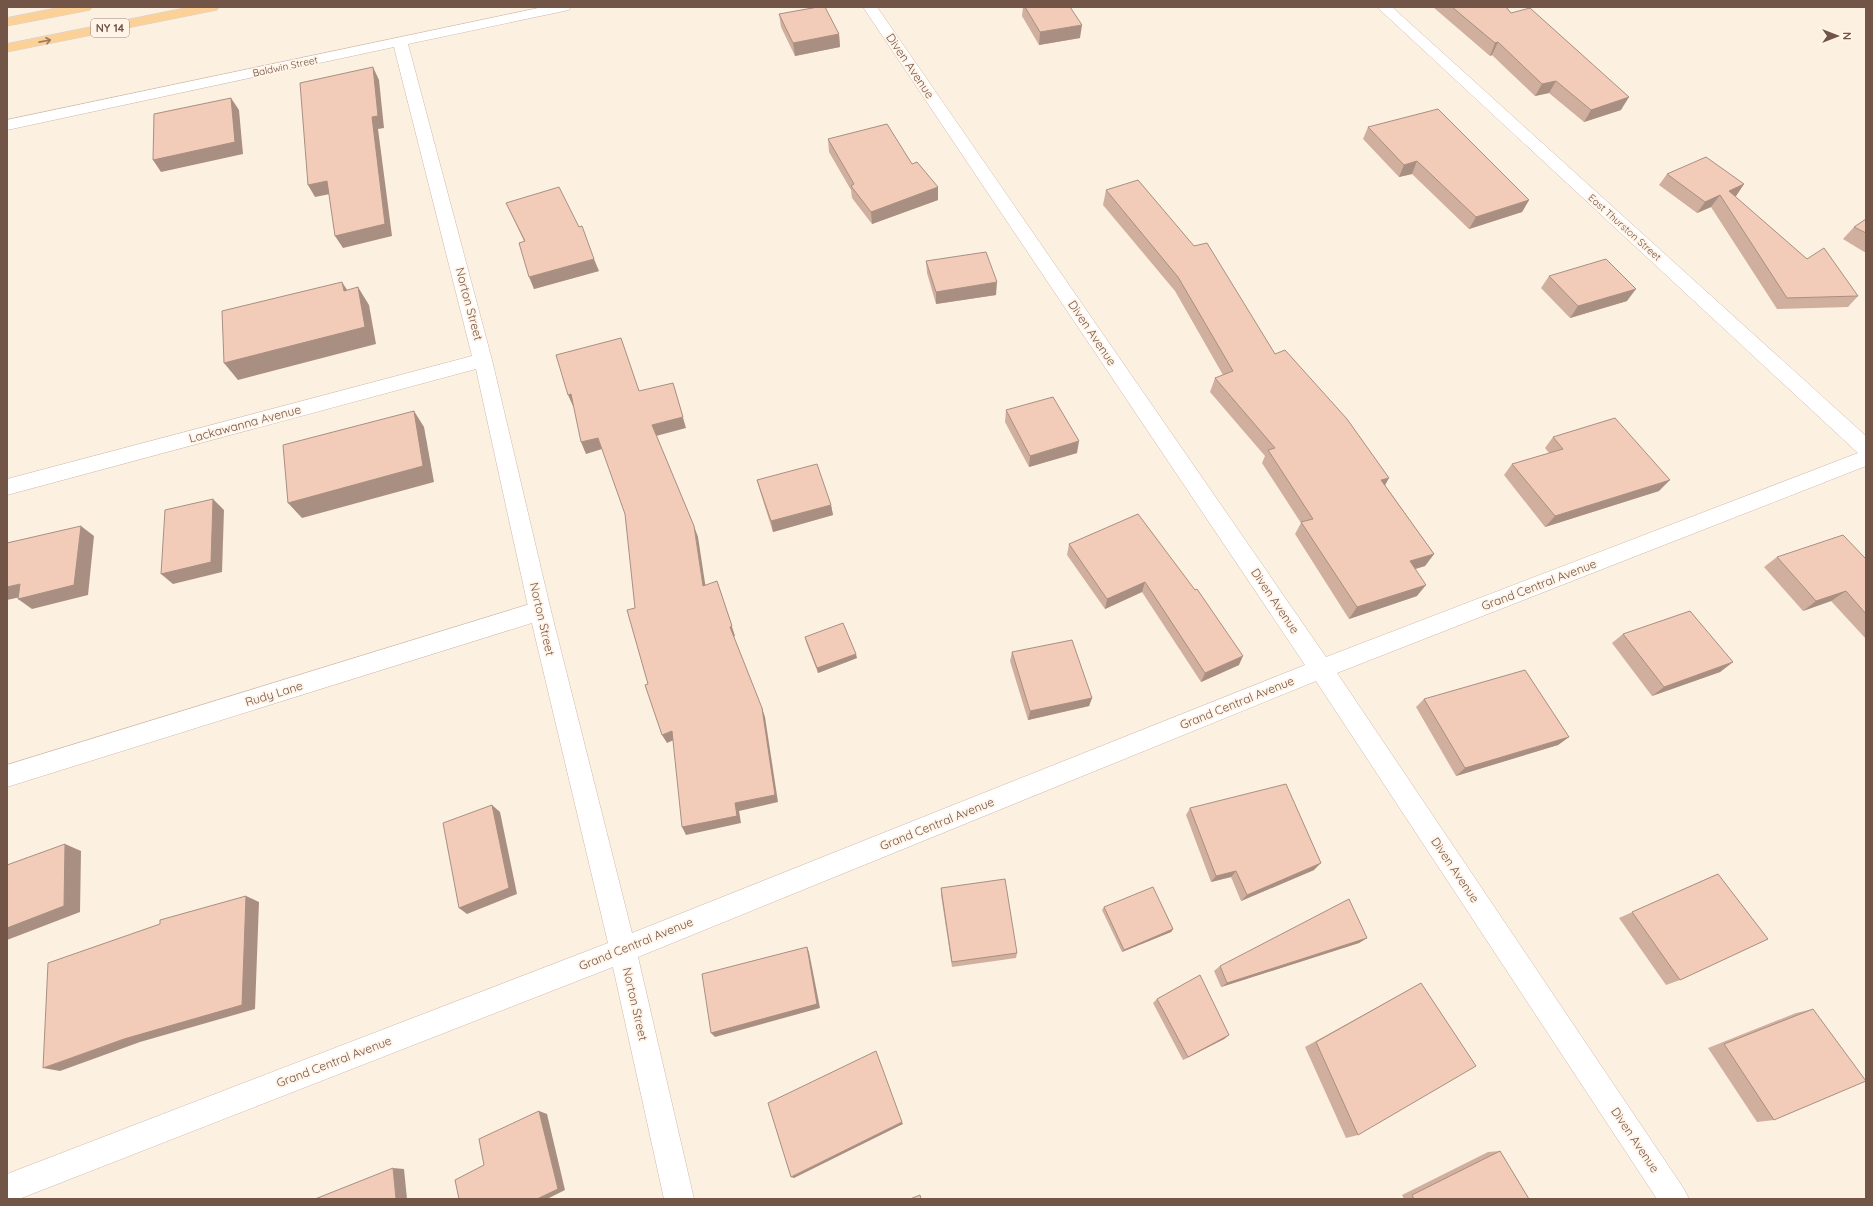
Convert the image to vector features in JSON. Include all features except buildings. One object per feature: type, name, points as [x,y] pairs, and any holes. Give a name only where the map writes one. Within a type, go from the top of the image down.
[{"type":"main road","name":"NY 14","points":[[7,22],[85,7]]},
{"type":"main road","name":"NY 14","points":[[7,48],[212,7]]},
{"type":"street","name":"Baldwin Street","points":[[7,125],[564,7]]},
{"type":"street","name":"Diven Avenue","points":[[870,7],[1321,669],[1674,1199]]},
{"type":"street","name":"East Thurston Street","points":[[1384,7],[1866,448]]},
{"type":"street","name":"Norton Street","points":[[400,41],[483,360],[540,611],[623,950],[679,1199]]},
{"type":"street","name":"Lackawanna Avenue","points":[[7,487],[483,360]]},
{"type":"street","name":"Grand Central Avenue","points":[[7,1189],[623,950],[1321,669],[1866,458]]},
{"type":"street","name":"Rudy Lane","points":[[7,776],[540,611]]}]
